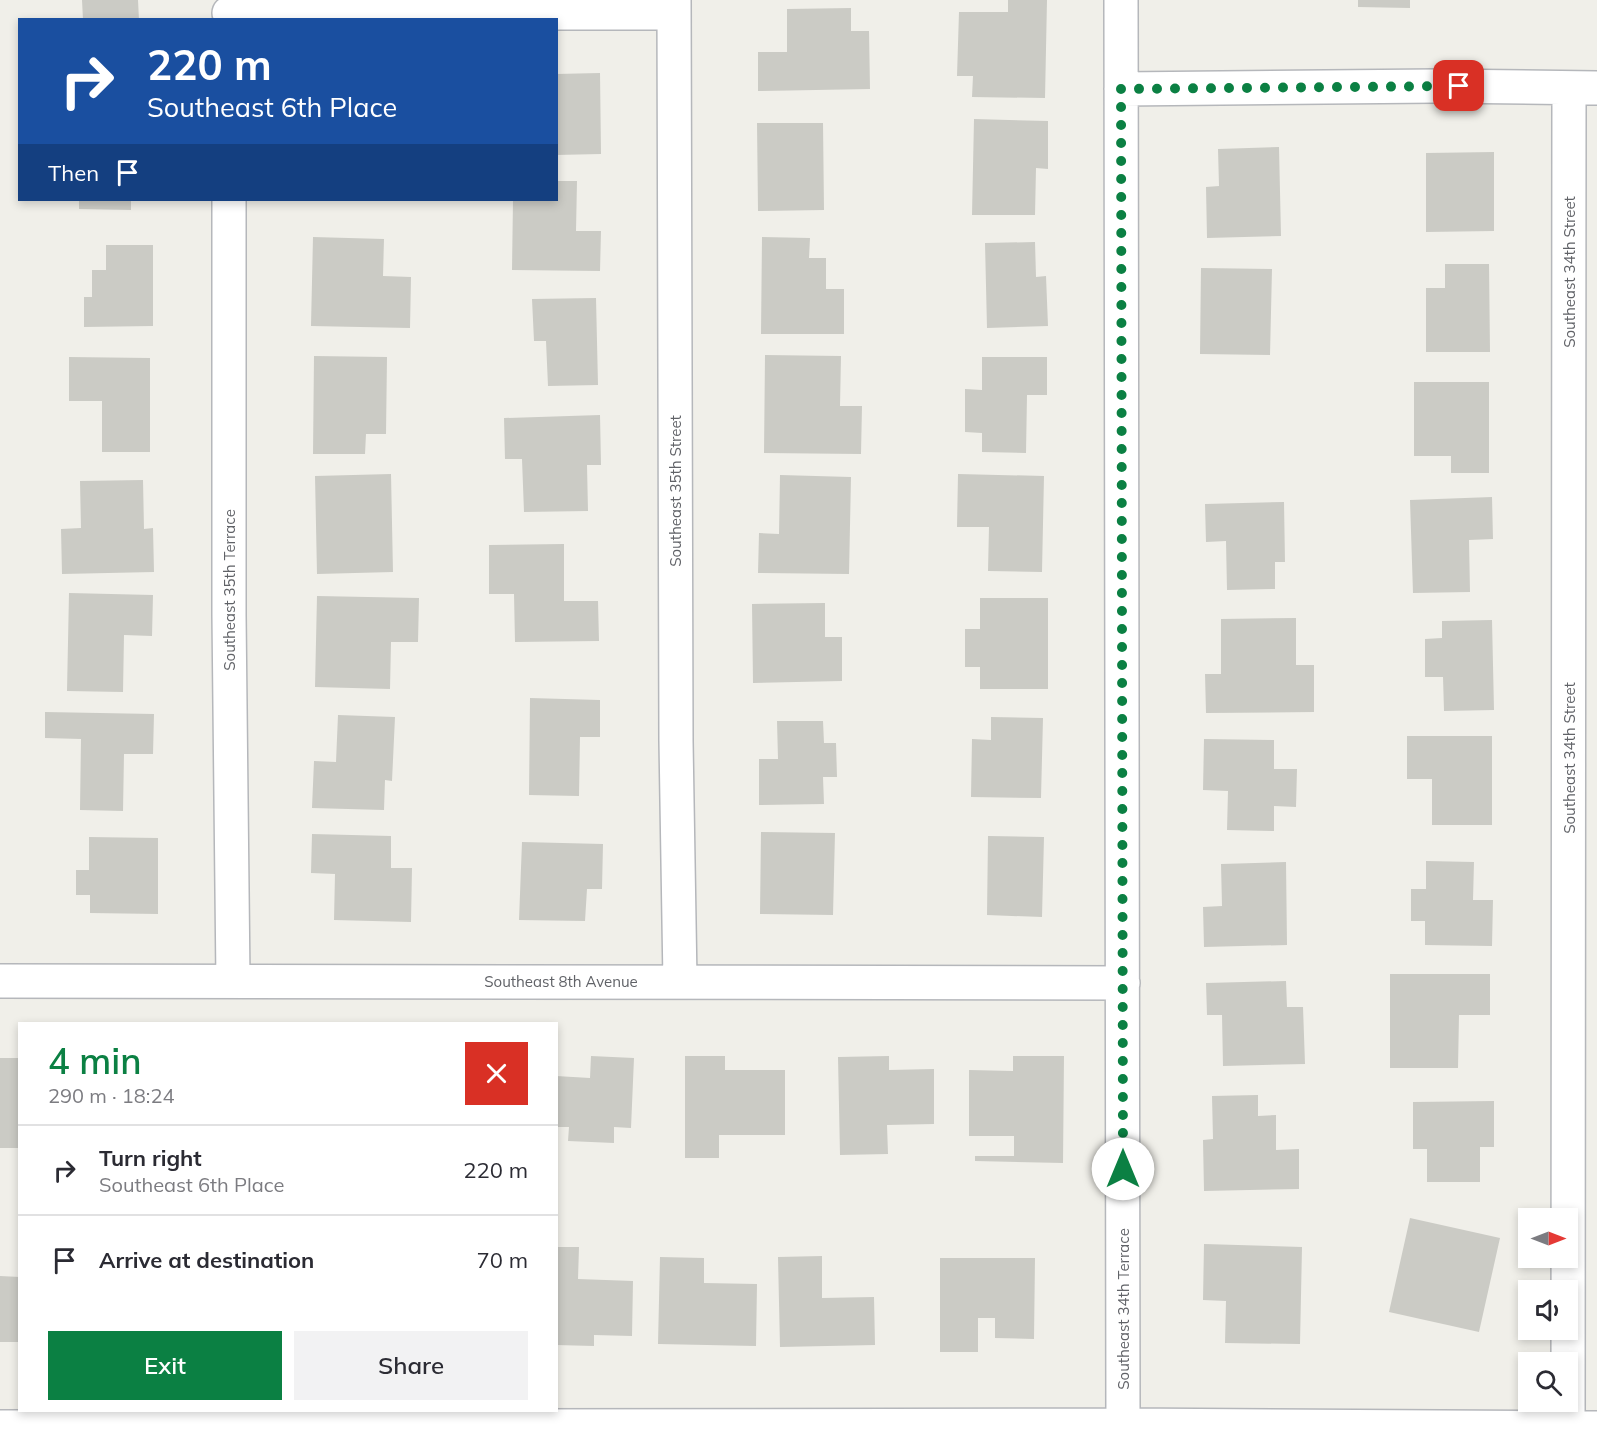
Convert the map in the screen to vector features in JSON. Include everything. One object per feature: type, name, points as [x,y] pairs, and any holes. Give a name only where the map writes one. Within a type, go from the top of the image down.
[{"type":"street","name":"Southeast 34th Terrace","points":[[1121,0],[1123,1428]]},
{"type":"street","points":[[229,11],[674,7]]},
{"type":"street","name":"Southeast 35th Street","points":[[674,7],[676,741],[680,981]]},
{"type":"street","points":[[1121,89],[1437,86],[1583,88]]},
{"type":"street","name":"Southeast 34th Street","points":[[1583,88],[1583,1428]]},
{"type":"street","name":"Southeast 35th Terrace","points":[[229,201],[229,615],[233,981]]},
{"type":"street","name":"Southeast 8th Avenue","points":[[0,981],[1123,983]]},
{"type":"street","points":[[0,1427],[1583,1428]]},
{"type":"building","points":[[82,0],[138,0],[139,18],[83,18]]},
{"type":"building","points":[[1008,0],[1047,0],[1045,98],[972,97],[973,76],[957,76],[959,12],[1008,12]]},
{"type":"building","points":[[1358,0],[1410,0],[1410,8],[1358,7]]},
{"type":"building","points":[[851,8],[851,31],[869,31],[870,89],[758,91],[758,52],[787,52],[787,9]]},
{"type":"building","points":[[600,73],[601,154],[558,155],[558,74]]},
{"type":"building","points":[[974,119],[1048,121],[1048,169],[1036,168],[1035,215],[972,215]]},
{"type":"building","points":[[757,123],[823,123],[824,210],[758,211]]},
{"type":"building","points":[[1279,147],[1281,236],[1207,238],[1206,187],[1219,186],[1218,149]]},
{"type":"building","points":[[1494,152],[1494,231],[1426,232],[1426,153]]},
{"type":"building","points":[[558,181],[577,181],[576,231],[601,231],[600,271],[512,270],[513,201],[558,201]]},
{"type":"building","points":[[79,201],[131,201],[131,210],[79,209]]},
{"type":"building","points":[[313,237],[384,239],[383,276],[411,277],[410,328],[311,326]]},
{"type":"building","points":[[762,237],[810,238],[809,258],[826,258],[826,289],[844,289],[844,334],[761,334]]},
{"type":"building","points":[[1035,242],[1036,277],[1046,276],[1048,326],[987,328],[985,243]]},
{"type":"building","points":[[106,245],[153,245],[153,326],[84,327],[84,297],[92,297],[92,270],[106,270]]},
{"type":"building","points":[[1445,264],[1489,264],[1490,352],[1426,352],[1426,288],[1445,288]]},
{"type":"building","points":[[1201,268],[1272,269],[1270,355],[1200,354]]},
{"type":"building","points":[[596,298],[598,385],[548,386],[546,341],[534,341],[532,299]]},
{"type":"building","points":[[765,355],[841,356],[840,406],[862,406],[861,454],[764,453]]},
{"type":"building","points":[[314,356],[387,357],[386,434],[366,434],[365,454],[313,454]]},
{"type":"building","points":[[69,357],[150,358],[150,452],[102,452],[102,401],[69,401]]},
{"type":"building","points":[[982,357],[1047,357],[1047,395],[1027,395],[1026,453],[982,452],[982,433],[965,432],[965,389],[982,390]]},
{"type":"building","points":[[1414,382],[1489,382],[1489,473],[1451,473],[1451,456],[1414,456]]},
{"type":"building","points":[[600,415],[601,465],[587,465],[588,511],[524,512],[522,459],[505,459],[504,418]]},
{"type":"building","points":[[391,474],[393,572],[317,574],[315,476]]},
{"type":"building","points":[[958,474],[1044,476],[1042,572],[988,571],[989,527],[957,527]]},
{"type":"building","points":[[780,475],[851,477],[849,574],[758,573],[759,533],[779,534]]},
{"type":"building","points":[[143,480],[144,529],[153,528],[154,572],[62,574],[61,529],[81,528],[80,481]]},
{"type":"building","points":[[1492,497],[1493,539],[1469,540],[1470,592],[1413,593],[1410,500]]},
{"type":"building","points":[[1284,502],[1285,562],[1275,562],[1275,589],[1227,590],[1226,541],[1206,542],[1205,504]]},
{"type":"building","points":[[564,544],[564,601],[598,601],[599,641],[515,642],[514,594],[489,594],[489,545]]},
{"type":"building","points":[[69,593],[153,595],[152,636],[124,635],[123,692],[67,691]]},
{"type":"building","points":[[317,596],[419,598],[418,642],[391,642],[390,689],[315,687]]},
{"type":"building","points":[[980,598],[1048,598],[1048,689],[980,689],[980,667],[965,667],[965,629],[980,629]]},
{"type":"building","points":[[825,603],[825,637],[842,637],[842,681],[753,683],[752,604]]},
{"type":"building","points":[[1296,618],[1296,665],[1314,665],[1314,712],[1206,713],[1205,674],[1221,674],[1221,619]]},
{"type":"building","points":[[1492,620],[1494,710],[1444,711],[1443,677],[1425,677],[1425,639],[1442,638],[1442,621]]},
{"type":"building","points":[[530,698],[600,700],[600,737],[580,737],[579,796],[529,795]]},
{"type":"building","points":[[45,712],[154,714],[153,754],[124,754],[123,811],[80,810],[81,739],[45,738]]},
{"type":"building","points":[[338,715],[395,717],[392,781],[385,780],[384,810],[312,808],[314,761],[336,762]]},
{"type":"building","points":[[991,717],[1043,718],[1041,798],[971,797],[972,739],[991,740]]},
{"type":"building","points":[[777,721],[823,721],[824,743],[836,743],[837,777],[823,777],[824,804],[759,805],[759,759],[778,759]]},
{"type":"building","points":[[1407,736],[1492,736],[1492,825],[1432,825],[1432,779],[1407,779]]},
{"type":"building","points":[[1204,739],[1274,740],[1274,769],[1297,769],[1296,807],[1274,806],[1274,831],[1227,830],[1228,791],[1203,790]]},
{"type":"building","points":[[761,832],[835,833],[833,915],[760,914]]},
{"type":"building","points":[[312,834],[391,836],[391,868],[412,868],[411,922],[334,920],[335,874],[311,873]]},
{"type":"building","points":[[988,836],[1044,837],[1042,917],[987,915]]},
{"type":"building","points":[[89,837],[158,838],[158,914],[90,913],[90,895],[76,895],[76,870],[89,870]]},
{"type":"building","points":[[522,842],[603,844],[602,889],[587,889],[585,921],[519,920]]},
{"type":"building","points":[[1426,861],[1474,862],[1473,900],[1493,900],[1492,946],[1425,945],[1425,921],[1411,921],[1411,889],[1426,889]]},
{"type":"building","points":[[1286,862],[1287,945],[1204,947],[1203,907],[1222,906],[1221,864]]},
{"type":"building","points":[[1390,974],[1490,974],[1490,1015],[1459,1015],[1458,1068],[1390,1068]]},
{"type":"building","points":[[1286,981],[1287,1007],[1303,1007],[1305,1064],[1223,1066],[1222,1015],[1207,1015],[1206,983]]},
{"type":"building","points":[[591,1056],[634,1058],[631,1128],[614,1127],[614,1143],[568,1141],[569,1127],[558,1127],[558,1076],[590,1078]]},
{"type":"building","points":[[685,1056],[725,1056],[725,1070],[785,1070],[785,1135],[719,1135],[719,1158],[685,1158]]},
{"type":"building","points":[[889,1056],[889,1070],[934,1069],[934,1124],[887,1125],[888,1154],[840,1155],[838,1057]]},
{"type":"building","points":[[1013,1056],[1064,1056],[1063,1163],[975,1161],[975,1156],[1014,1156],[1014,1136],[969,1136],[969,1070],[1013,1071]]},
{"type":"building","points":[[0,1058],[18,1058],[18,1148],[0,1148]]},
{"type":"building","points":[[1258,1095],[1258,1116],[1276,1115],[1276,1150],[1299,1149],[1299,1189],[1204,1191],[1203,1140],[1213,1139],[1212,1096]]},
{"type":"building","points":[[1494,1101],[1494,1147],[1480,1147],[1480,1182],[1427,1182],[1427,1149],[1413,1149],[1413,1102]]},
{"type":"building","points":[[1410,1218],[1500,1238],[1479,1332],[1389,1312]]},
{"type":"building","points":[[1204,1244],[1302,1247],[1300,1344],[1225,1343],[1226,1301],[1203,1300]]},
{"type":"building","points":[[558,1247],[579,1247],[578,1279],[633,1281],[632,1336],[594,1335],[594,1346],[558,1345]]},
{"type":"building","points":[[822,1256],[822,1298],[874,1297],[875,1345],[780,1347],[778,1257]]},
{"type":"building","points":[[660,1257],[704,1258],[704,1283],[757,1284],[756,1346],[658,1344]]},
{"type":"building","points":[[940,1258],[1035,1258],[1034,1339],[995,1338],[995,1318],[978,1318],[978,1352],[940,1352]]},
{"type":"building","points":[[0,1276],[18,1277],[18,1342],[0,1342]]},
{"type":"route","points":[[1123,1169],[1121,89],[1459,86]]}]
